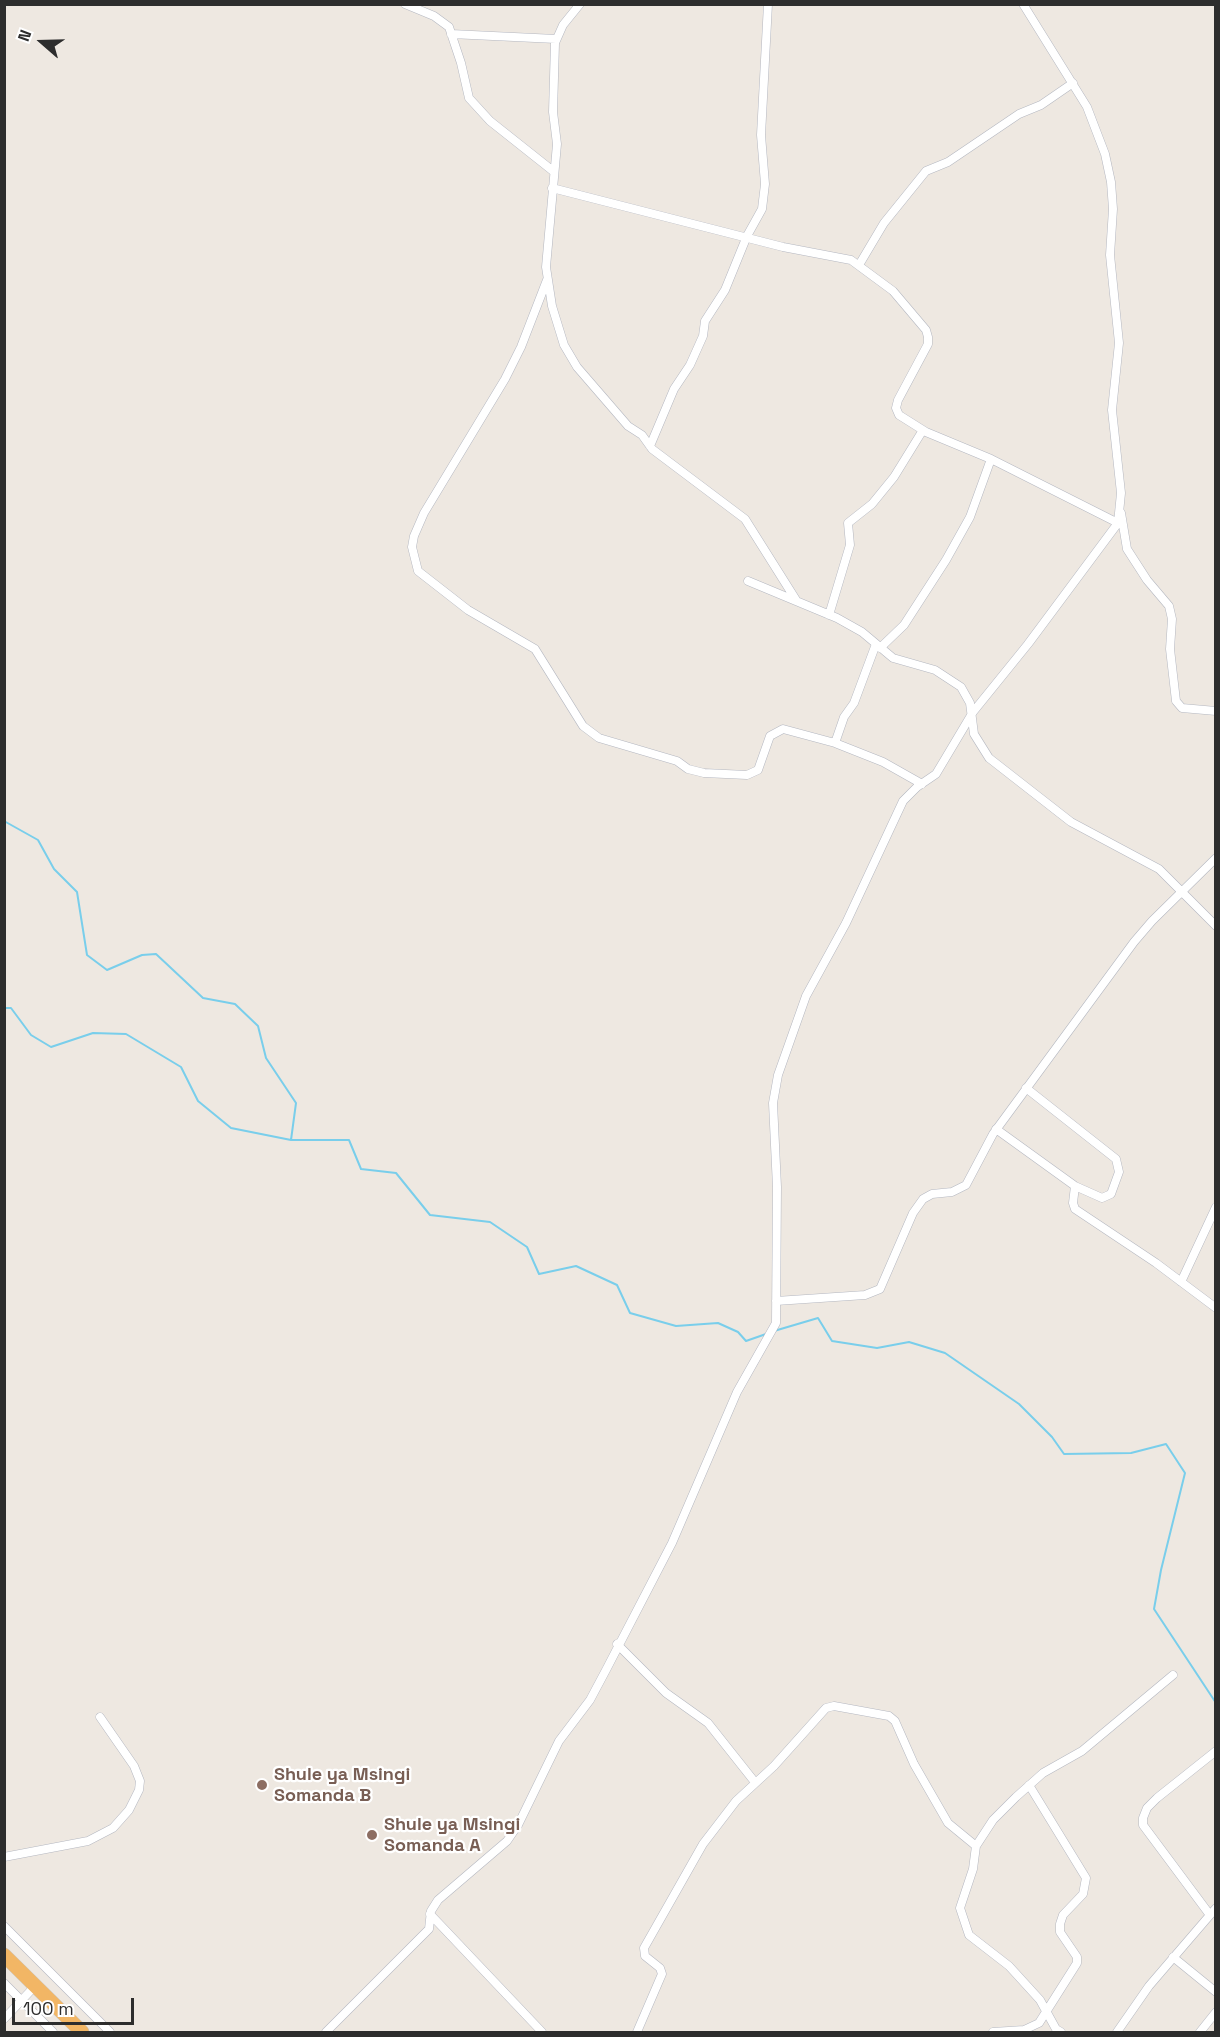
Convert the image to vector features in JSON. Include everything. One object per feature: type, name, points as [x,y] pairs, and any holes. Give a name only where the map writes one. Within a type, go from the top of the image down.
[{"type":"highway","points":[[4,1955],[82,2032]]},
{"type":"street","points":[[405,4],[434,16],[449,27],[469,98],[490,122],[553,171]]},
{"type":"street","points":[[580,4],[556,39],[553,102],[557,144],[546,248],[547,280],[552,306],[570,357],[628,426],[642,435],[650,446],[745,519],[796,600]]},
{"type":"street","points":[[650,446],[674,388],[696,351],[705,321],[725,290],[747,236],[758,220],[764,199],[761,135],[768,4]]},
{"type":"street","points":[[1023,4],[1073,83],[1099,137],[1113,197],[1110,255],[1119,343],[1113,424],[1127,549],[1147,580],[1169,606],[1172,619],[1170,649],[1176,701],[1182,708],[1215,711]]},
{"type":"street","points":[[451,34],[556,39]]},
{"type":"street","points":[[859,265],[884,223],[926,171],[948,162],[1019,114],[1041,105],[1073,83]]},
{"type":"street","points":[[552,188],[783,247],[845,258],[859,265],[893,291],[926,330],[928,344],[896,405],[899,415],[923,430],[991,459],[1118,523]]},
{"type":"street","points":[[547,280],[521,347],[505,379],[417,528],[412,547],[418,571],[468,610],[535,649],[584,726],[599,738],[677,762],[704,773],[738,774],[758,770],[766,741],[777,730],[783,729],[835,743],[883,762],[922,784]]},
{"type":"street","points":[[829,615],[850,544],[848,523],[872,504],[894,477],[923,430]]},
{"type":"street","points":[[835,743],[844,717],[854,703],[878,646],[904,625],[946,560],[970,517],[991,459]]},
{"type":"street","points":[[326,2032],[429,1929],[432,1923],[430,1914],[438,1900],[511,1836],[559,1741],[590,1700],[617,1644],[672,1543],[736,1392],[773,1332],[776,1323],[777,1187],[773,1120],[778,1075],[806,996],[846,923],[899,808],[908,794],[936,774],[973,712],[1028,644],[1118,523],[1121,509]]},
{"type":"street","points":[[748,581],[796,600],[862,632],[902,662],[925,666],[951,680],[966,693],[973,712],[974,734],[989,758],[1071,822],[1146,860],[1215,926]]},
{"type":"street","points":[[776,1301],[865,1295],[880,1289],[913,1213],[923,1199],[932,1194],[952,1192],[966,1185],[980,1153],[996,1129],[1134,942],[1215,858]]},
{"type":"street","points":[[996,1129],[1075,1186],[1102,1198],[1108,1197],[1119,1172],[1118,1161],[1026,1088]]},
{"type":"street","points":[[1075,1186],[1073,1203],[1075,1209],[1215,1308]]},
{"type":"street","points":[[1181,1282],[1215,1207]]},
{"type":"street","points":[[617,1644],[666,1693],[708,1723],[754,1782]]},
{"type":"street","points":[[1061,2032],[1056,2029],[1046,2010],[1009,1966],[975,1942],[964,1924],[960,1908],[972,1869],[976,1846],[1003,1809],[1029,1785],[1043,1773],[1082,1751],[1173,1675]]},
{"type":"street","points":[[637,2032],[662,1974],[660,1968],[645,1956],[647,1939],[721,1818],[754,1782],[774,1766],[826,1708],[842,1706],[889,1716],[895,1721],[914,1764],[948,1823],[976,1846]]},
{"type":"street","points":[[4,1857],[88,1841],[113,1828],[129,1810],[139,1790],[140,1781],[134,1766],[100,1717]]},
{"type":"street","points":[[1116,2032],[1173,1958],[1213,1912],[1143,1825],[1143,1818],[1147,1808],[1157,1798],[1215,1751]]},
{"type":"street","points":[[993,2032],[1032,2028],[1039,2023],[1077,1964],[1077,1957],[1060,1932],[1060,1924],[1068,1910],[1083,1894],[1087,1883],[1029,1785]]},
{"type":"street","points":[[430,1914],[542,2032]]},
{"type":"street","points":[[4,1926],[110,2032]]},
{"type":"street","points":[[1173,1958],[1215,1992]]},
{"type":"street","points":[[4,1983],[53,2032]]},
{"type":"street","points":[[4,2019],[35,1986]]},
{"type":"street","points":[[1200,2032],[1215,2012]]},
{"type":"waterway","points":[[4,821],[38,840],[54,869],[77,892],[87,955],[107,970],[142,955],[156,954],[203,998],[235,1004],[258,1026],[266,1058],[296,1103],[291,1140],[349,1140],[361,1169],[396,1173],[430,1215],[490,1222],[527,1247],[539,1274],[576,1266],[617,1285],[630,1313],[676,1326],[718,1323],[738,1332],[746,1341],[766,1334]]},
{"type":"waterway","points":[[4,1008],[11,1008],[31,1035],[51,1047],[93,1033],[126,1034],[181,1067],[198,1101],[231,1128],[291,1140]]},
{"type":"waterway","points":[[774,1331],[818,1318],[832,1341],[877,1348],[909,1342],[945,1353],[1019,1404],[1052,1437],[1064,1454],[1131,1453],[1166,1444],[1185,1473],[1161,1570],[1154,1609],[1216,1703]]},
{"type":"place","name":"Shule ya Msingi Somanda B","points":[[262,1785]]},
{"type":"place","name":"Shule ya Msingi Somanda A","points":[[372,1835]]}]
